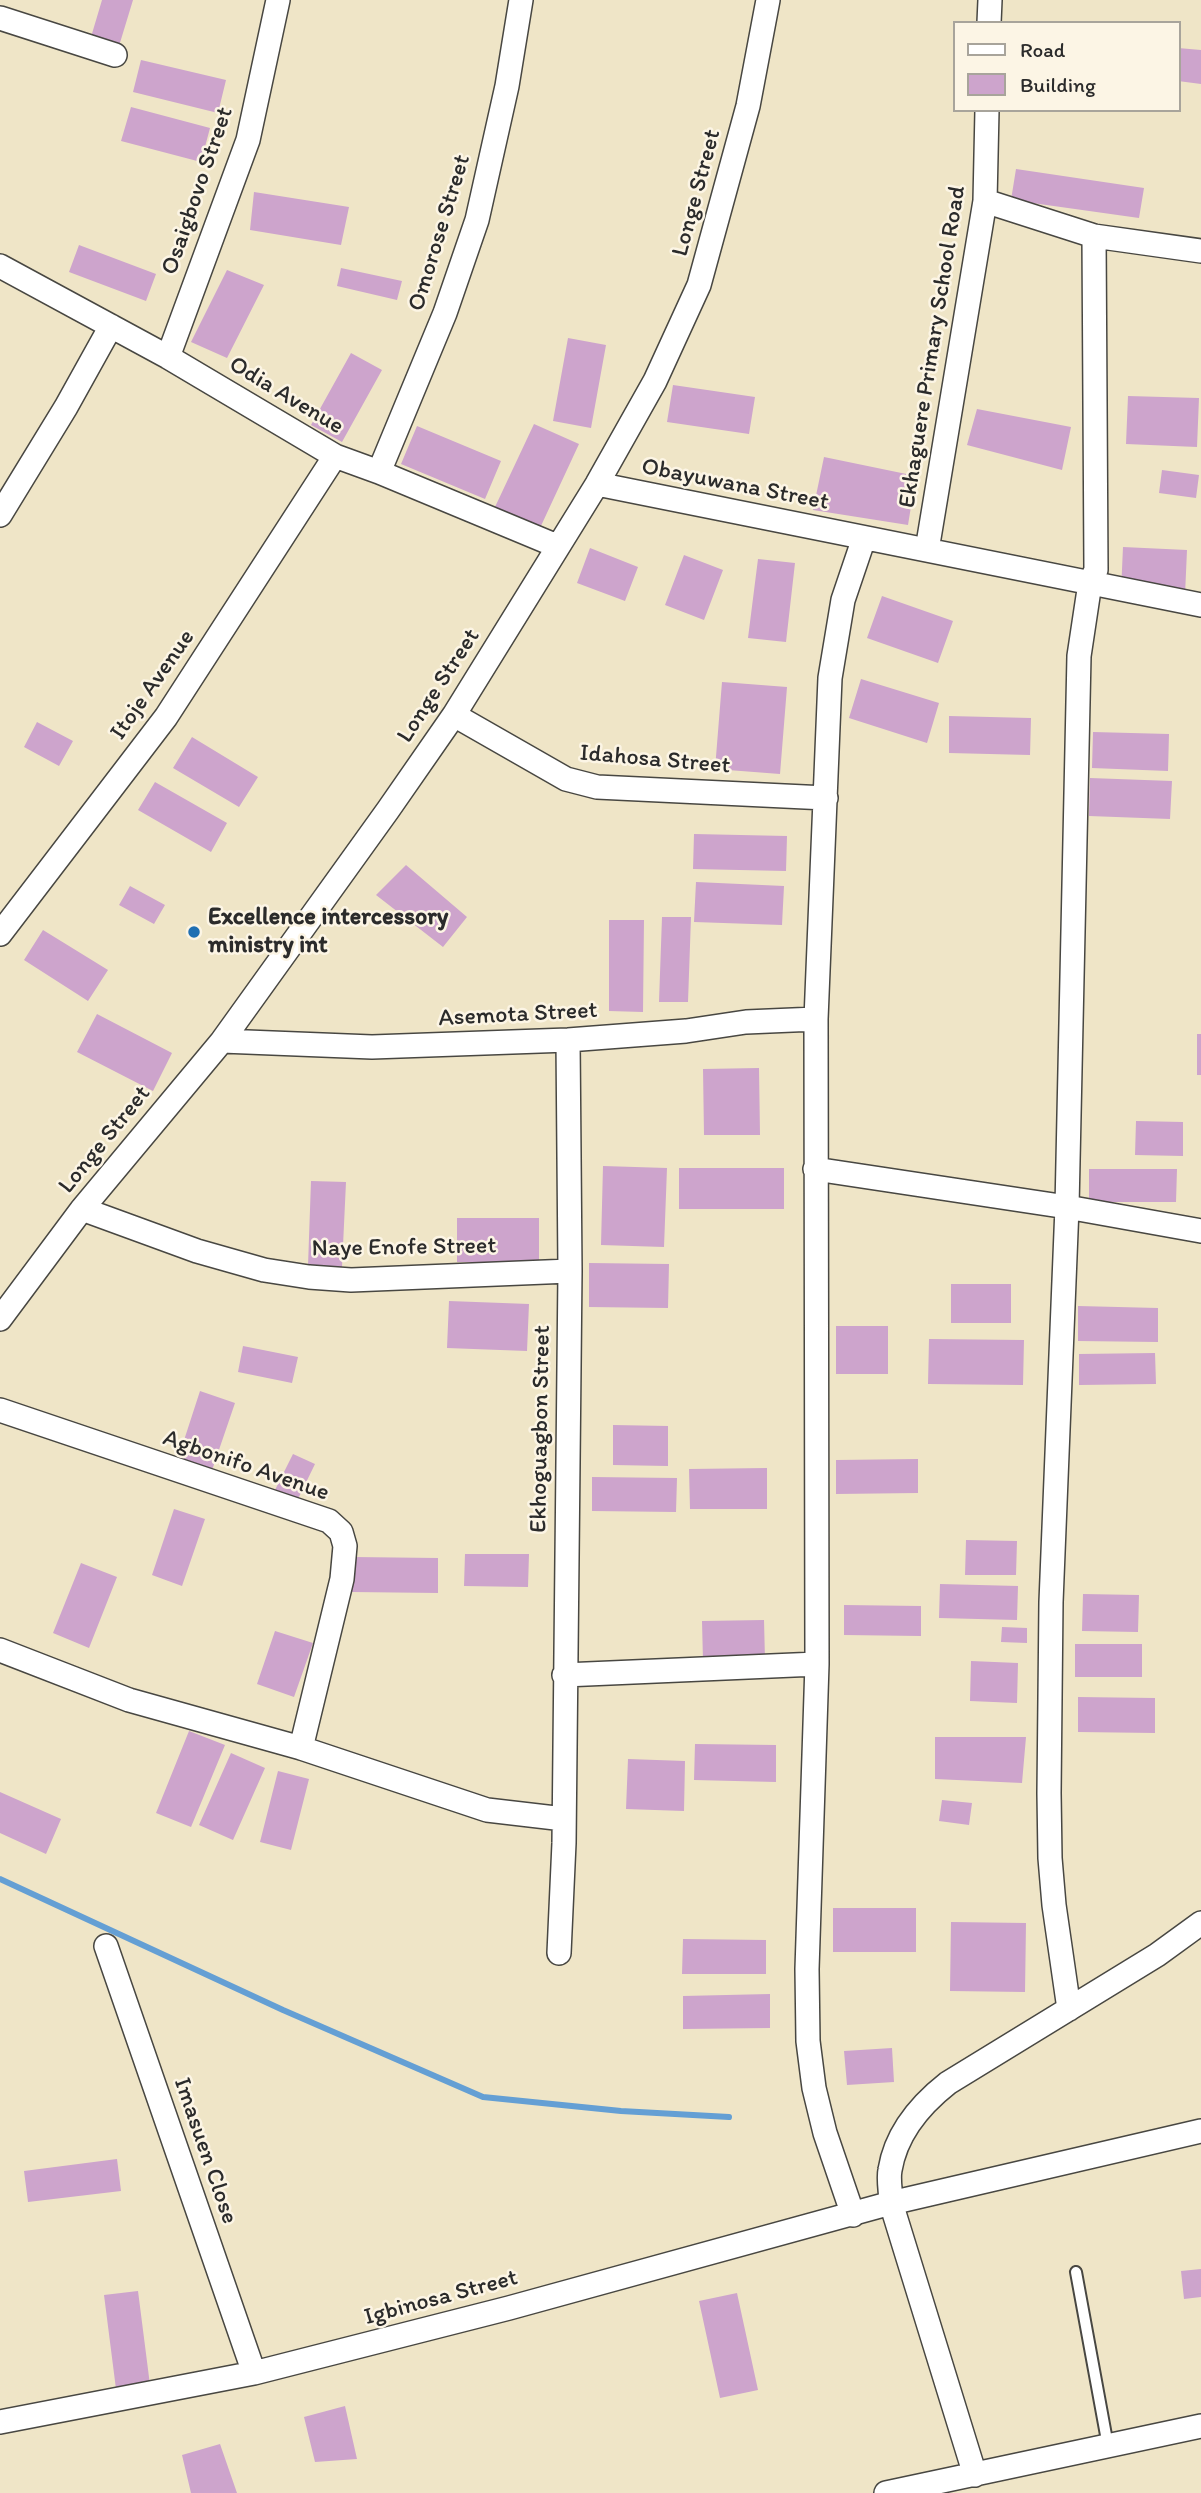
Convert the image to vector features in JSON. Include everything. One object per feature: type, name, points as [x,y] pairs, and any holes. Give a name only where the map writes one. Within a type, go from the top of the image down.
[{"type":"street","name":"Osaigbovo Street","points":[[168,357],[248,140],[278,0]]},
{"type":"street","name":"Omorose Street","points":[[379,472],[445,313],[477,220],[507,86],[521,0]]},
{"type":"street","name":"Longe Street","points":[[0,1319],[82,1209],[222,1041],[454,715],[597,484],[655,381],[699,285],[748,106],[768,0]]},
{"type":"street","points":[[989,21],[990,0]]},
{"type":"street","points":[[0,18],[115,55]]},
{"type":"street","name":"Ekhaguere Primary School Road","points":[[927,550],[985,201],[987,112]]},
{"type":"street","points":[[985,201],[1094,236],[1201,251]]},
{"type":"street","points":[[1069,2009],[1050,1858],[1051,1602],[1067,1207],[1079,656],[1090,583],[1096,570],[1094,236]]},
{"type":"street","name":"Odia Avenue","points":[[0,266],[168,357],[335,456],[557,546]]},
{"type":"street","points":[[0,514],[66,407],[111,326]]},
{"type":"street","name":"Itoje Avenue","points":[[0,934],[166,718],[335,456]]},
{"type":"street","name":"Obayuwana Street","points":[[597,484],[1201,605]]},
{"type":"street","points":[[853,2215],[825,2133],[814,2088],[808,2041],[807,1969],[817,1664],[816,1019],[830,678],[843,600],[863,538]]},
{"type":"street","name":"Idahosa Street","points":[[454,715],[566,779],[597,787],[826,797]]},
{"type":"street","name":"Asemota Street","points":[[222,1041],[372,1047],[568,1040],[686,1031],[746,1022],[816,1019]]},
{"type":"street","name":"Ekhoguagbon Street","points":[[559,1953],[564,1819],[570,1271],[568,1040]]},
{"type":"street","points":[[815,1169],[1067,1207],[1201,1231]]},
{"type":"street","name":"Naye Enofe Street","points":[[82,1209],[197,1251],[264,1270],[309,1278],[351,1280],[570,1271]]},
{"type":"street","name":"Agbonifo Avenue","points":[[0,1410],[329,1521],[341,1532],[345,1546],[342,1578],[301,1748]]},
{"type":"street","points":[[0,1650],[129,1700],[301,1748],[487,1810],[564,1819]]},
{"type":"street","points":[[564,1675],[817,1664]]},
{"type":"street","points":[[975,2475],[891,2203],[889,2172],[896,2145],[927,2100],[948,2083],[1157,1955],[1201,1923]]},
{"type":"street","name":"Imasuen Close","points":[[106,1945],[254,2373]]},
{"type":"street","name":"Igbinosa Street","points":[[0,2421],[254,2373],[891,2203],[1201,2131]]},
{"type":"street","points":[[886,2493],[1201,2426]]},
{"type":"lane","points":[[1076,2272],[1108,2446]]},
{"type":"building","points":[[102,0],[133,0],[119,46],[91,37]]},
{"type":"building","points":[[1180,48],[1201,50],[1201,84],[1180,81]]},
{"type":"building","points":[[141,60],[226,80],[218,113],[133,92]]},
{"type":"building","points":[[131,107],[210,128],[201,162],[121,141]]},
{"type":"building","points":[[1016,169],[1144,188],[1139,218],[1011,200]]},
{"type":"building","points":[[254,192],[349,207],[341,245],[250,230]]},
{"type":"building","points":[[79,245],[156,274],[146,301],[69,272]]},
{"type":"building","points":[[341,268],[402,281],[397,300],[337,286]]},
{"type":"building","points":[[227,270],[264,285],[227,358],[191,342]]},
{"type":"building","points":[[568,338],[606,345],[591,428],[553,421]]},
{"type":"building","points":[[351,353],[382,370],[342,442],[311,425]]},
{"type":"building","points":[[673,385],[755,397],[749,434],[667,422]]},
{"type":"building","points":[[1128,396],[1199,398],[1197,447],[1126,444]]},
{"type":"building","points":[[977,409],[1071,427],[1062,470],[967,445]]},
{"type":"building","points":[[534,424],[579,444],[540,528],[495,507]]},
{"type":"building","points":[[417,426],[501,461],[485,499],[401,464]]},
{"type":"building","points":[[824,457],[916,476],[908,525],[813,510]]},
{"type":"building","points":[[1162,470],[1199,475],[1196,498],[1159,493]]},
{"type":"building","points":[[1123,547],[1187,550],[1185,595],[1121,592]]},
{"type":"building","points":[[590,548],[638,567],[625,601],[577,583]]},
{"type":"building","points":[[684,555],[723,570],[704,620],[665,605]]},
{"type":"building","points":[[758,559],[795,563],[786,642],[748,638]]},
{"type":"building","points":[[882,596],[953,621],[938,663],[867,638]]},
{"type":"building","points":[[861,679],[939,703],[927,743],[849,718]]},
{"type":"building","points":[[722,682],[787,687],[780,774],[715,769]]},
{"type":"building","points":[[949,716],[1031,718],[1030,755],[949,753]]},
{"type":"building","points":[[37,722],[73,741],[59,766],[24,747]]},
{"type":"building","points":[[1093,732],[1169,734],[1168,771],[1092,768]]},
{"type":"building","points":[[192,737],[258,777],[239,807],[173,768]]},
{"type":"building","points":[[1090,778],[1172,781],[1170,819],[1089,816]]},
{"type":"building","points":[[155,782],[227,823],[211,852],[138,810]]},
{"type":"building","points":[[694,834],[787,836],[786,871],[693,869]]},
{"type":"building","points":[[406,865],[467,917],[443,947],[376,895]]},
{"type":"building","points":[[696,882],[784,886],[782,925],[694,922]]},
{"type":"building","points":[[130,886],[165,905],[154,924],[119,905]]},
{"type":"building","points":[[662,917],[691,917],[688,1002],[659,1002]]},
{"type":"building","points":[[609,920],[644,920],[643,1012],[609,1011]]},
{"type":"building","points":[[43,930],[108,970],[88,1001],[24,960]]},
{"type":"building","points":[[97,1014],[172,1053],[153,1091],[77,1052]]},
{"type":"building","points":[[1197,1034],[1201,1034],[1201,1075],[1197,1075]]},
{"type":"building","points":[[759,1068],[760,1135],[704,1135],[703,1069]]},
{"type":"building","points":[[1136,1121],[1183,1122],[1183,1156],[1135,1155]]},
{"type":"building","points":[[603,1166],[667,1168],[664,1247],[601,1245]]},
{"type":"building","points":[[679,1168],[784,1168],[784,1209],[679,1209]]},
{"type":"building","points":[[1089,1169],[1177,1169],[1176,1202],[1089,1202]]},
{"type":"building","points":[[311,1181],[346,1182],[342,1267],[308,1266]]},
{"type":"building","points":[[457,1218],[539,1218],[539,1262],[457,1262]]},
{"type":"building","points":[[589,1263],[669,1264],[668,1308],[589,1307]]},
{"type":"building","points":[[951,1284],[1011,1284],[1011,1323],[951,1323]]},
{"type":"building","points":[[449,1301],[529,1304],[527,1351],[447,1348]]},
{"type":"building","points":[[1078,1306],[1158,1308],[1158,1342],[1078,1341]]},
{"type":"building","points":[[836,1326],[888,1326],[888,1374],[836,1374]]},
{"type":"building","points":[[929,1339],[1024,1340],[1023,1385],[928,1384]]},
{"type":"building","points":[[243,1346],[298,1357],[292,1383],[238,1372]]},
{"type":"building","points":[[1155,1353],[1156,1384],[1079,1385],[1079,1354]]},
{"type":"building","points":[[200,1391],[235,1403],[209,1479],[175,1468]]},
{"type":"building","points":[[613,1425],[668,1426],[668,1466],[613,1465]]},
{"type":"building","points":[[293,1454],[315,1464],[297,1501],[275,1490]]},
{"type":"building","points":[[918,1459],[918,1493],[836,1494],[836,1460]]},
{"type":"building","points":[[767,1468],[767,1509],[690,1509],[689,1469]]},
{"type":"building","points":[[592,1477],[677,1478],[676,1512],[592,1511]]},
{"type":"building","points":[[174,1509],[205,1519],[182,1586],[152,1575]]},
{"type":"building","points":[[966,1540],[1017,1541],[1016,1575],[965,1575]]},
{"type":"building","points":[[465,1554],[529,1554],[528,1587],[464,1586]]},
{"type":"building","points":[[353,1557],[438,1558],[438,1593],[352,1592]]},
{"type":"building","points":[[81,1563],[117,1577],[89,1648],[53,1633]]},
{"type":"building","points":[[940,1584],[1018,1586],[1017,1620],[939,1618]]},
{"type":"building","points":[[1083,1594],[1139,1595],[1138,1632],[1082,1631]]},
{"type":"building","points":[[844,1605],[921,1606],[921,1636],[844,1635]]},
{"type":"building","points":[[764,1620],[765,1660],[703,1661],[702,1621]]},
{"type":"building","points":[[1002,1627],[1027,1628],[1027,1643],[1001,1642]]},
{"type":"building","points":[[275,1631],[313,1643],[294,1697],[257,1684]]},
{"type":"building","points":[[1075,1644],[1142,1644],[1142,1677],[1075,1677]]},
{"type":"building","points":[[971,1661],[1018,1663],[1017,1703],[970,1701]]},
{"type":"building","points":[[1078,1697],[1155,1698],[1155,1733],[1078,1732]]},
{"type":"building","points":[[189,1731],[225,1745],[191,1827],[156,1813]]},
{"type":"building","points":[[935,1737],[1026,1737],[1022,1783],[935,1779]]},
{"type":"building","points":[[695,1744],[776,1745],[776,1782],[694,1780]]},
{"type":"building","points":[[231,1753],[265,1768],[233,1840],[199,1825]]},
{"type":"building","points":[[628,1759],[685,1761],[684,1811],[626,1809]]},
{"type":"building","points":[[278,1771],[309,1779],[291,1850],[260,1842]]},
{"type":"building","points":[[0,1792],[61,1819],[46,1854],[0,1833]]},
{"type":"building","points":[[942,1800],[972,1803],[969,1825],[939,1821]]},
{"type":"building","points":[[833,1908],[916,1908],[916,1952],[833,1952]]},
{"type":"building","points":[[951,1922],[1026,1923],[1025,1992],[950,1991]]},
{"type":"building","points":[[683,1939],[766,1940],[766,1974],[682,1974]]},
{"type":"building","points":[[770,1994],[770,2028],[683,2029],[683,1996]]},
{"type":"building","points":[[892,2048],[894,2082],[847,2085],[844,2051]]},
{"type":"building","points":[[117,2159],[121,2191],[28,2202],[24,2171]]},
{"type":"building","points":[[1201,2269],[1201,2297],[1184,2299],[1181,2271]]},
{"type":"building","points":[[138,2291],[150,2385],[116,2389],[104,2295]]},
{"type":"building","points":[[737,2293],[758,2390],[720,2398],[699,2301]]},
{"type":"building","points":[[345,2406],[357,2459],[315,2462],[304,2417]]},
{"type":"building","points":[[220,2444],[237,2493],[191,2493],[182,2455]]},
{"type":"waterway","points":[[0,1879],[283,2010],[483,2097],[621,2111],[729,2117]]},
{"type":"place","name":"Excellence intercessory ministry int","points":[[194,932]]}]
